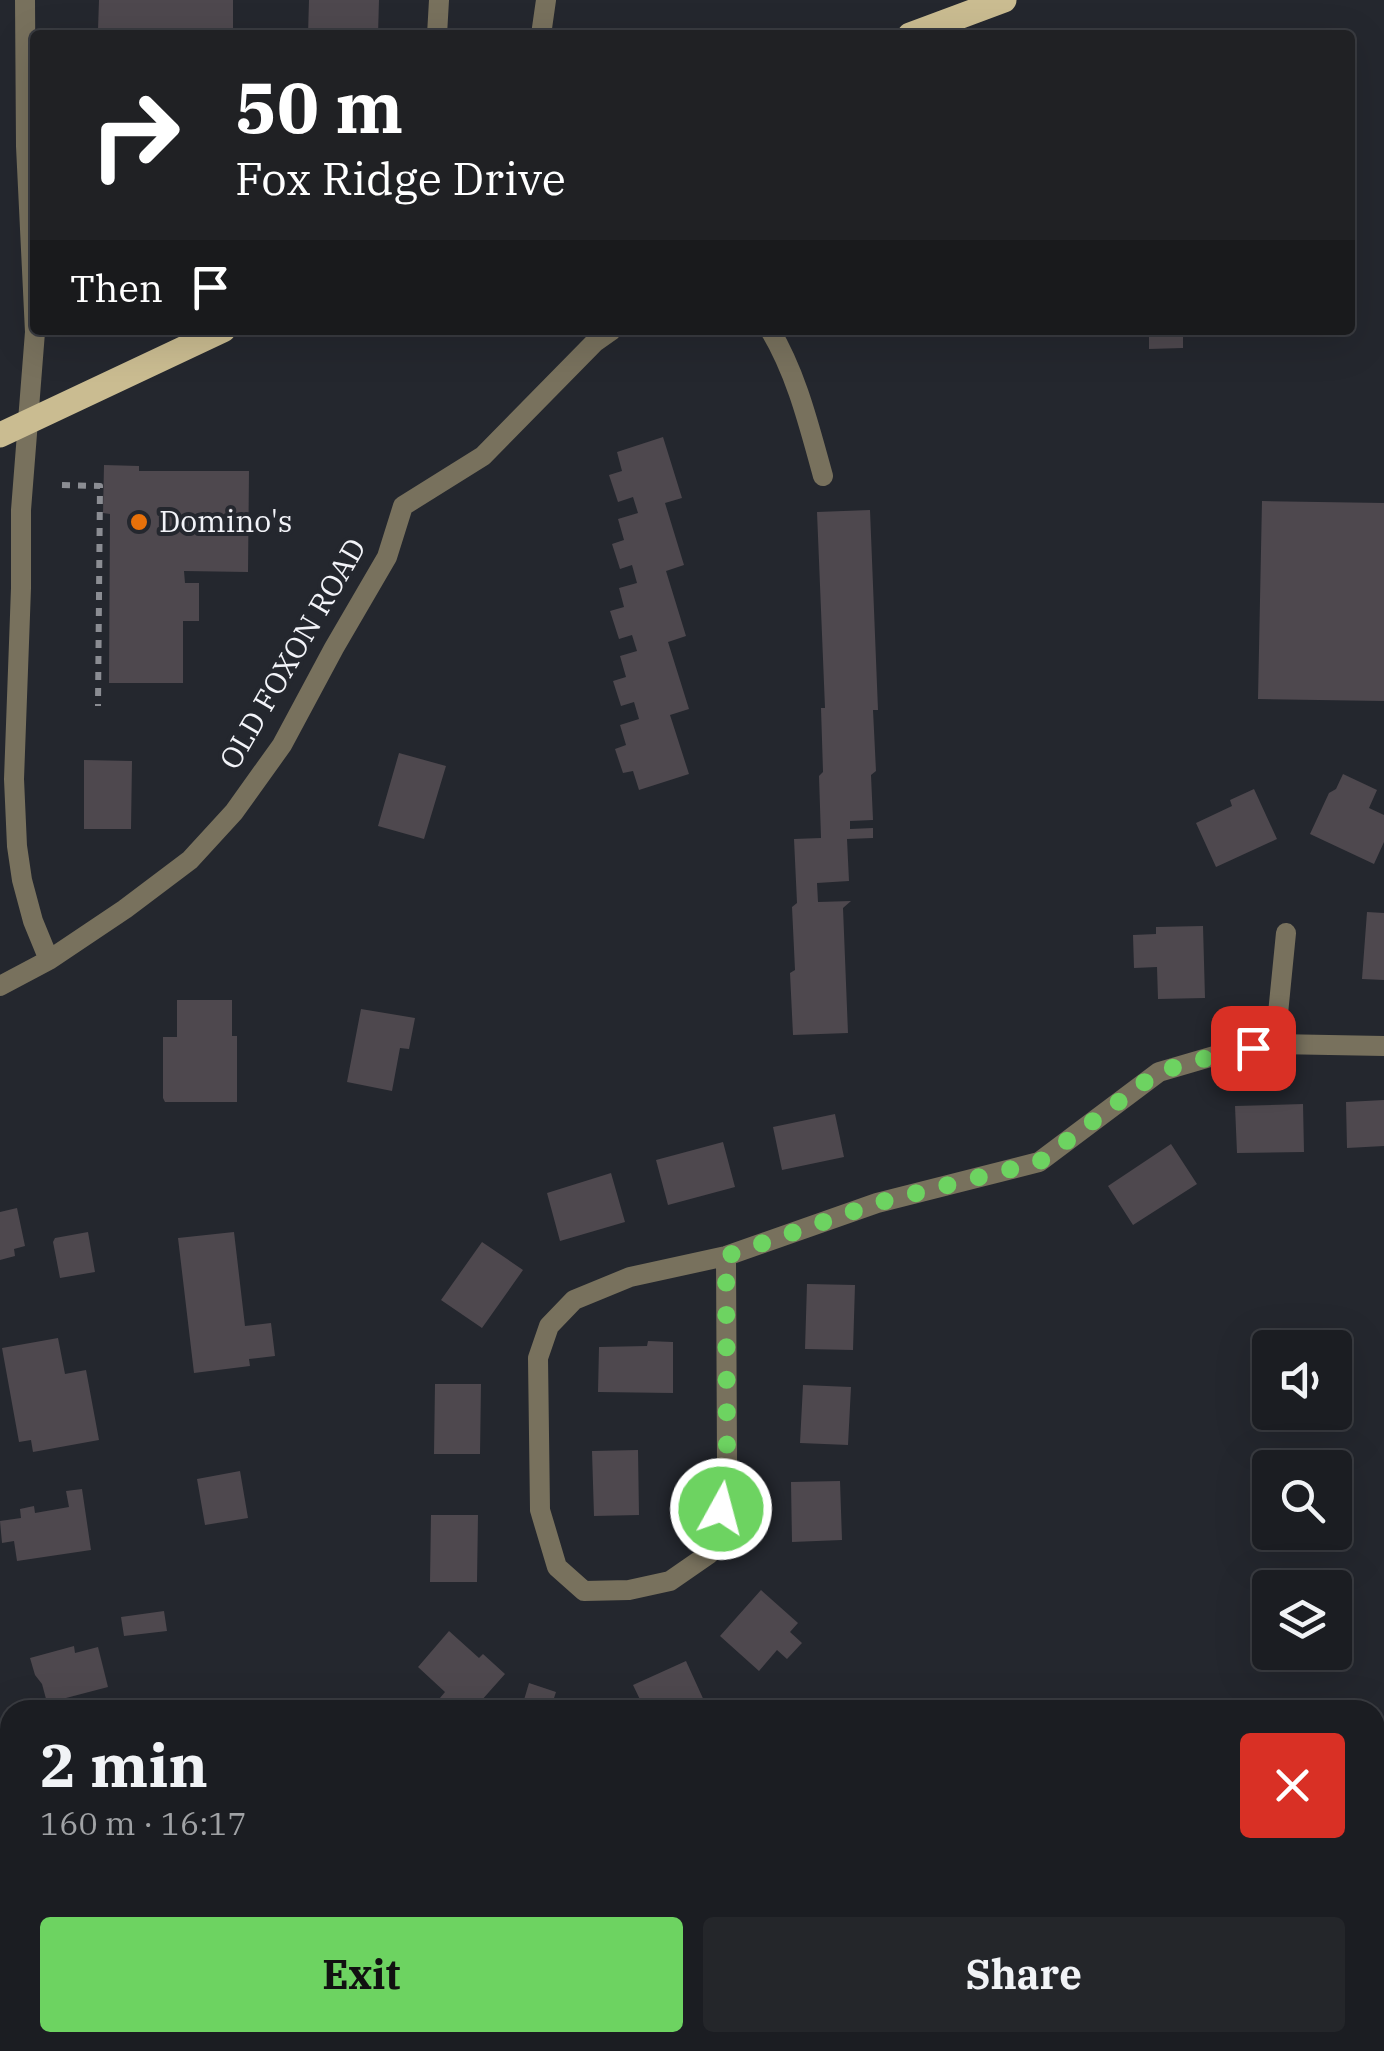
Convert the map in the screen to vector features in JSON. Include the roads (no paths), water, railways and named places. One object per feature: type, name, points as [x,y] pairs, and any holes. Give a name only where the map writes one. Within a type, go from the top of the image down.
[{"type":"main road","points":[[923,30],[1004,0]]},
{"type":"main road","points":[[0,435],[212,335]]},
{"type":"street","points":[[25,0],[30,229]]},
{"type":"street","points":[[436,30],[438,0]]},
{"type":"street","points":[[542,30],[546,0]]},
{"type":"street","points":[[35,335],[20,510],[14,779],[16,846],[32,921],[49,960]]},
{"type":"street","name":"OLD FOXON ROAD","points":[[0,986],[49,960],[190,860],[234,812],[282,746],[387,558],[403,506],[483,456],[605,335]]},
{"type":"street","points":[[773,335],[792,373],[823,476]]},
{"type":"street","points":[[1275,1044],[1286,933]]},
{"type":"street","points":[[726,1256],[727,1461],[721,1509],[709,1554],[670,1582],[629,1590],[584,1592],[558,1567],[540,1510],[538,1358],[549,1326],[574,1300],[630,1277],[726,1256],[877,1203],[1039,1162],[1158,1072],[1231,1051],[1275,1044],[1384,1046]]},
{"type":"place","name":"Domino's","points":[[139,522]]}]
